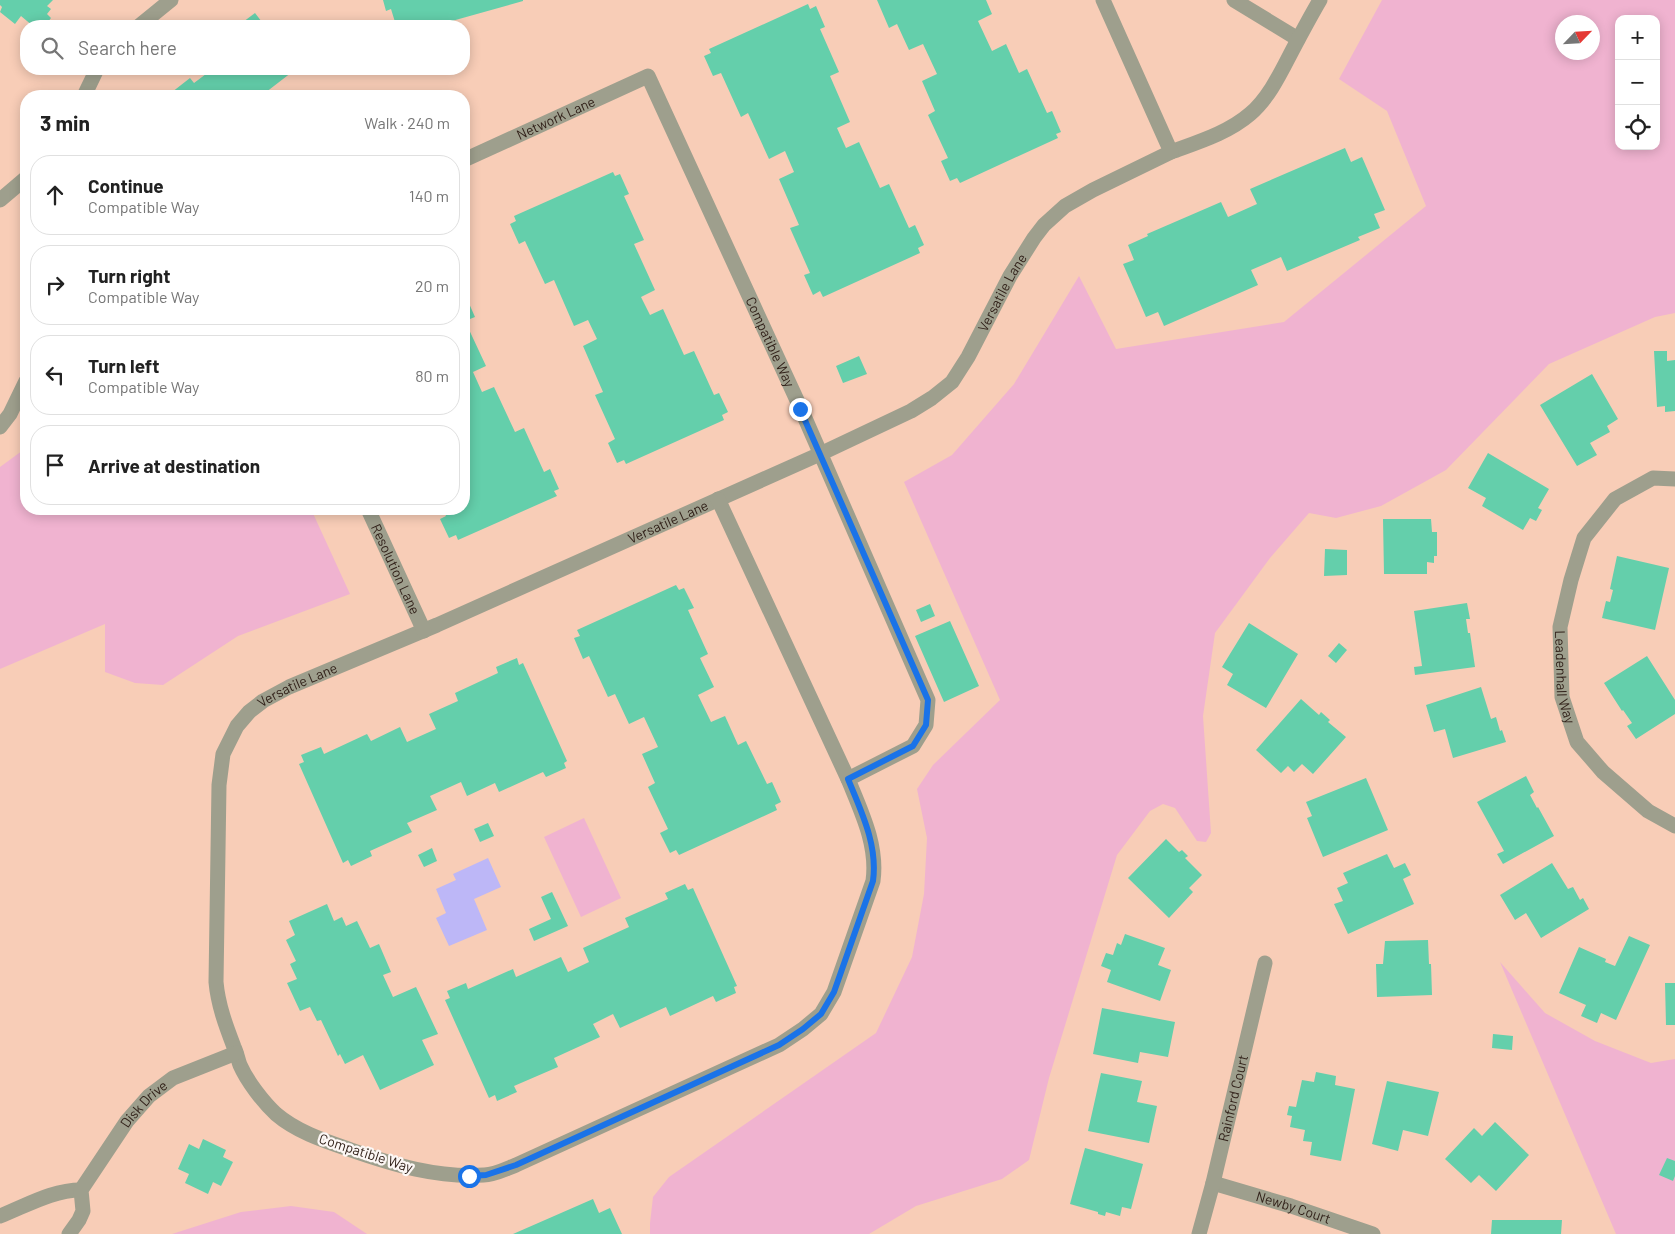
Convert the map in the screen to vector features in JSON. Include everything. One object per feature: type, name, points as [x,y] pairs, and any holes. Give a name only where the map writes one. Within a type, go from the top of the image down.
[{"type":"street","points":[[147,20],[171,0]]},
{"type":"street","points":[[1103,0],[1171,152]]},
{"type":"street","points":[[1234,0],[1298,39]]},
{"type":"street","name":"Versatile Lane","points":[[236,1053],[221,1012],[216,982],[219,784],[223,754],[229,740],[250,712],[263,701],[289,687],[424,631],[820,454],[911,411],[932,398],[952,382],[968,357],[1010,276],[1044,224],[1065,206],[1093,190],[1171,152],[1207,139],[1232,127],[1251,114],[1280,74],[1320,0]]},
{"type":"street","points":[[87,90],[94,75]]},
{"type":"street","name":"Network Lane","points":[[470,157],[648,76]]},
{"type":"street","name":"Compatible Way","points":[[236,1053],[240,1066],[259,1094],[276,1113],[296,1128],[335,1145],[422,1171],[452,1176],[486,1175],[516,1165],[779,1045],[821,1014],[834,992],[873,881],[875,866],[870,840],[848,779],[913,746],[926,725],[928,700],[820,454],[648,76]]},
{"type":"street","points":[[0,200],[20,183]]},
{"type":"street","points":[[0,427],[10,414],[20,393]]},
{"type":"street","name":"Leadenhall Way","points":[[1675,479],[1653,478],[1615,499],[1584,538],[1571,580],[1560,627],[1562,697],[1577,742],[1603,772],[1648,811],[1675,826]]},
{"type":"street","points":[[718,499],[848,779]]},
{"type":"street","name":"Resolution Lane","points":[[371,515],[424,631]]},
{"type":"street","name":"Rainford Court","points":[[1199,1234],[1213,1183],[1264,963]]},
{"type":"street","name":"Disk Drive","points":[[81,1190],[127,1121],[149,1096],[173,1078],[236,1053]]},
{"type":"street","name":"Newby Court","points":[[1213,1183],[1292,1206],[1373,1234]]},
{"type":"street","points":[[0,1216],[58,1192],[81,1190],[83,1211],[70,1234]]},
{"type":"shaded area","points":[[1382,0],[1675,0],[1675,313],[1655,317],[1549,364],[1446,470],[1381,506],[1336,518],[1309,513],[1270,558],[1215,633],[1203,716],[1211,833],[1206,842],[1197,841],[1175,808],[1163,804],[1150,811],[1117,855],[1049,1078],[1029,1160],[1002,1179],[916,1206],[869,1234],[650,1234],[653,1197],[669,1177],[876,1033],[912,957],[924,894],[927,838],[917,789],[933,765],[1000,700],[904,482],[952,455],[1014,384],[1079,276],[1116,349],[1284,322],[1426,206],[1387,111],[1339,79]]},
{"type":"shaded area","points":[[20,452],[20,515],[314,515],[350,594],[238,636],[163,685],[135,683],[105,672],[105,624],[0,669],[0,467]]},
{"type":"shaded area","points":[[584,818],[621,898],[581,917],[544,837]]},
{"type":"shaded area","points":[[488,858],[501,887],[474,899],[487,930],[449,946],[436,918],[446,913],[436,889],[456,880],[453,874]]},
{"type":"shaded area","points":[[1500,962],[1545,1013],[1595,1041],[1651,1063],[1675,1059],[1675,1234],[1616,1234]]},
{"type":"shaded area","points":[[291,1206],[334,1212],[367,1234],[172,1234],[241,1212]]},
{"type":"building","points":[[0,0],[53,0],[47,6],[51,9],[47,14],[51,18],[50,20],[26,20],[21,16],[15,24],[0,12],[2,7]]},
{"type":"building","points":[[383,0],[523,0],[455,20],[394,20],[391,9],[386,11]]},
{"type":"building","points":[[877,0],[986,0],[992,14],[978,21],[992,51],[1006,44],[1019,73],[1027,69],[1047,113],[1052,111],[1061,132],[1056,134],[1058,138],[960,183],[957,178],[950,181],[941,161],[948,158],[928,115],[935,111],[922,81],[937,74],[923,44],[909,50],[897,24],[889,28]]},
{"type":"building","points":[[808,4],[810,9],[816,6],[825,27],[820,29],[839,72],[830,76],[850,122],[837,128],[846,148],[859,142],[880,188],[889,184],[909,228],[915,225],[924,245],[918,248],[920,253],[823,297],[820,291],[813,295],[804,275],[810,273],[790,228],[799,225],[779,179],[794,172],[785,151],[769,159],[748,113],[741,117],[721,73],[713,76],[704,56],[711,53],[709,49]]},
{"type":"building","points":[[255,13],[260,20],[246,20]]},
{"type":"building","points":[[205,75],[288,75],[269,90],[175,90],[190,78],[194,83]]},
{"type":"building","points":[[1345,148],[1351,162],[1362,157],[1385,210],[1374,214],[1380,228],[1358,237],[1360,240],[1287,271],[1281,257],[1251,270],[1258,285],[1164,326],[1158,312],[1146,317],[1123,264],[1134,260],[1128,245],[1148,236],[1147,234],[1221,202],[1228,217],[1257,204],[1250,189]]},
{"type":"building","points":[[613,172],[615,176],[620,174],[629,194],[624,196],[644,240],[634,244],[655,290],[641,297],[650,315],[663,309],[684,355],[694,351],[714,395],[719,393],[728,412],[722,415],[724,420],[626,464],[624,460],[617,463],[608,443],[615,439],[595,395],[603,392],[583,346],[597,339],[588,320],[574,326],[554,280],[545,284],[525,241],[519,244],[510,224],[516,221],[514,216]]},
{"type":"building","points":[[470,306],[475,317],[470,319]]},
{"type":"building","points":[[470,332],[486,366],[473,372],[482,392],[494,387],[515,432],[524,428],[544,472],[550,469],[559,489],[554,491],[557,496],[458,540],[456,535],[449,538],[440,519],[446,516],[470,515]]},
{"type":"building","points":[[1654,351],[1667,351],[1667,361],[1675,360],[1675,411],[1665,412],[1665,406],[1657,407]]},
{"type":"building","points":[[859,356],[867,374],[843,383],[836,366]]},
{"type":"building","points":[[1592,374],[1618,419],[1607,426],[1610,432],[1590,443],[1597,455],[1577,466],[1540,405]]},
{"type":"building","points":[[1488,453],[1549,489],[1538,508],[1542,510],[1536,521],[1530,518],[1523,530],[1482,506],[1486,498],[1468,488]]},
{"type":"building","points":[[1383,519],[1431,519],[1432,532],[1437,532],[1437,556],[1434,556],[1434,563],[1427,562],[1427,574],[1384,574]]},
{"type":"building","points":[[1325,549],[1347,550],[1347,575],[1324,576]]},
{"type":"building","points":[[1617,556],[1669,568],[1655,630],[1602,618],[1606,601],[1610,602],[1613,590],[1610,589]]},
{"type":"building","points":[[676,585],[679,590],[684,588],[694,608],[688,610],[708,654],[700,658],[714,687],[698,695],[711,722],[725,716],[738,745],[746,741],[767,784],[772,782],[781,802],[775,805],[777,810],[679,855],[676,850],[670,853],[660,833],[668,829],[648,787],[655,783],[642,754],[658,747],[644,717],[629,724],[615,694],[608,697],[589,656],[583,659],[574,638],[580,636],[577,630]]},
{"type":"building","points":[[1467,603],[1470,619],[1466,619],[1475,667],[1415,675],[1414,667],[1422,666],[1414,611]]},
{"type":"building","points":[[930,604],[935,616],[921,622],[916,610]]},
{"type":"building","points":[[950,621],[979,686],[944,702],[915,636]]},
{"type":"building","points":[[1249,623],[1298,654],[1266,708],[1227,685],[1233,674],[1222,667]]},
{"type":"building","points":[[1339,643],[1347,650],[1336,663],[1328,656]]},
{"type":"building","points":[[1647,656],[1675,700],[1675,714],[1636,739],[1627,726],[1632,723],[1604,683]]},
{"type":"building","points":[[517,658],[519,665],[523,663],[567,761],[564,763],[566,768],[546,777],[543,772],[499,792],[495,783],[467,796],[461,782],[430,796],[437,810],[407,823],[412,832],[370,851],[372,856],[351,866],[348,860],[343,863],[299,764],[304,762],[301,755],[321,747],[324,754],[367,734],[371,741],[400,727],[407,742],[436,729],[429,714],[458,701],[455,693],[498,673],[496,667]]},
{"type":"building","points":[[1481,687],[1491,719],[1496,717],[1506,742],[1453,758],[1445,729],[1434,732],[1426,705]]},
{"type":"building","points":[[1301,699],[1319,715],[1321,712],[1330,720],[1328,722],[1346,737],[1313,774],[1302,764],[1294,772],[1288,766],[1281,773],[1256,750]]},
{"type":"building","points":[[1526,776],[1534,792],[1530,795],[1554,836],[1503,864],[1497,854],[1504,851],[1477,802]]},
{"type":"building","points":[[1366,778],[1388,830],[1323,857],[1307,818],[1312,816],[1306,802]]},
{"type":"building","points":[[488,823],[494,836],[480,842],[474,829]]},
{"type":"building","points":[[1166,839],[1179,852],[1182,850],[1188,856],[1185,858],[1202,875],[1189,888],[1193,892],[1169,918],[1128,878]]},
{"type":"building","points":[[432,848],[437,861],[424,867],[418,855]]},
{"type":"building","points":[[1387,854],[1394,868],[1405,863],[1411,875],[1403,879],[1414,904],[1348,934],[1334,904],[1343,901],[1337,888],[1348,883],[1343,873]]},
{"type":"building","points":[[1552,863],[1568,889],[1573,887],[1580,900],[1583,898],[1589,909],[1541,938],[1526,913],[1515,920],[1500,895]]},
{"type":"building","points":[[685,884],[688,890],[693,888],[737,986],[734,987],[736,993],[716,1002],[713,996],[670,1016],[666,1007],[620,1028],[613,1014],[593,1024],[600,1037],[554,1058],[558,1067],[514,1086],[517,1092],[497,1101],[495,1095],[489,1098],[445,1000],[450,998],[447,991],[466,983],[468,989],[513,969],[516,977],[561,957],[568,972],[589,962],[583,948],[629,927],[625,918],[668,899],[665,893]]},
{"type":"building","points":[[552,892],[568,926],[534,941],[529,929],[551,919],[541,897]]},
{"type":"building","points":[[327,904],[334,921],[342,917],[346,926],[357,921],[370,948],[379,944],[391,972],[383,975],[393,997],[416,987],[438,1034],[422,1040],[434,1065],[380,1090],[363,1055],[345,1064],[340,1054],[338,1056],[321,1020],[317,1021],[310,1007],[300,1011],[287,983],[297,979],[290,964],[296,961],[286,940],[295,935],[289,921]]},
{"type":"building","points":[[1125,934],[1165,948],[1158,965],[1171,970],[1160,1001],[1107,982],[1111,970],[1101,966],[1106,953],[1113,955],[1117,943],[1121,945]]},
{"type":"building","points":[[1629,936],[1650,945],[1616,1020],[1601,1013],[1597,1023],[1581,1016],[1586,1005],[1559,993],[1579,947],[1606,959],[1605,962],[1615,966]]},
{"type":"building","points":[[1428,940],[1432,995],[1377,997],[1376,964],[1383,964],[1385,941]]},
{"type":"building","points":[[1665,983],[1675,983],[1675,1025],[1666,1025]]},
{"type":"building","points":[[1102,1008],[1175,1022],[1168,1057],[1140,1052],[1138,1063],[1093,1054]]},
{"type":"building","points":[[1493,1034],[1513,1036],[1512,1050],[1492,1048]]},
{"type":"building","points":[[1316,1072],[1336,1076],[1335,1085],[1355,1089],[1341,1161],[1310,1155],[1312,1142],[1303,1141],[1305,1130],[1290,1127],[1292,1116],[1287,1115],[1289,1106],[1296,1107],[1302,1080],[1314,1082]]},
{"type":"building","points":[[1101,1073],[1142,1081],[1137,1102],[1157,1106],[1149,1143],[1088,1131]]},
{"type":"building","points":[[1387,1081],[1439,1092],[1428,1136],[1403,1130],[1398,1151],[1372,1144]]},
{"type":"building","points":[[1495,1122],[1529,1155],[1496,1191],[1479,1175],[1471,1183],[1445,1159],[1474,1128],[1482,1136]]},
{"type":"building","points":[[203,1139],[226,1150],[223,1157],[233,1162],[221,1186],[213,1182],[208,1194],[185,1183],[189,1174],[178,1169],[189,1144],[199,1149]]},
{"type":"building","points":[[1085,1148],[1143,1164],[1131,1209],[1122,1207],[1120,1216],[1106,1212],[1105,1216],[1098,1214],[1098,1212],[1070,1204]]},
{"type":"building","points":[[1667,1158],[1675,1161],[1673,1181],[1659,1175]]},
{"type":"building","points":[[593,1199],[599,1213],[610,1208],[622,1234],[513,1234]]},
{"type":"building","points":[[1492,1220],[1562,1220],[1561,1234],[1491,1234]]},
{"type":"route","points":[[469,1176],[486,1175],[516,1165],[779,1045],[821,1014],[834,992],[873,881],[875,866],[873,848],[848,779],[913,746],[926,725],[928,700],[800,409]]}]
